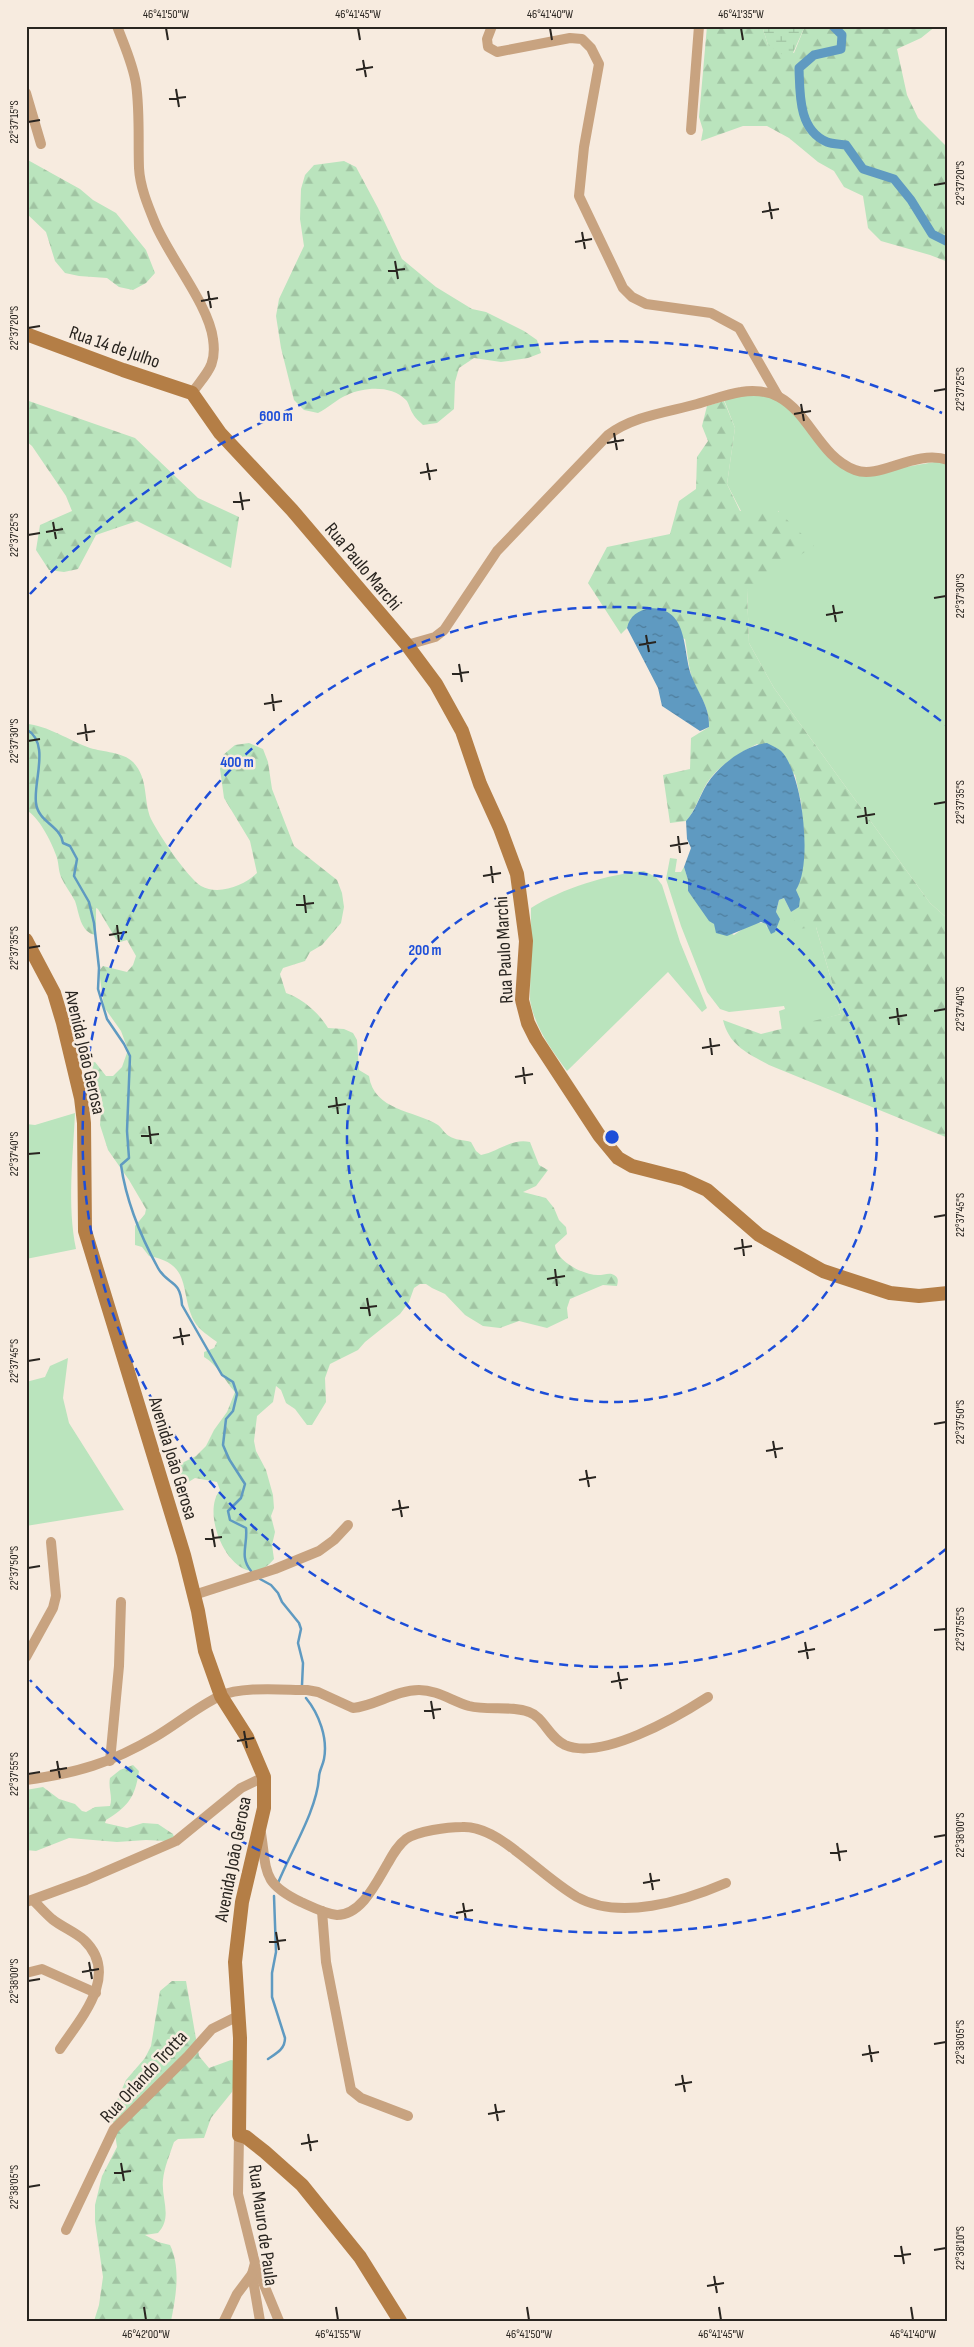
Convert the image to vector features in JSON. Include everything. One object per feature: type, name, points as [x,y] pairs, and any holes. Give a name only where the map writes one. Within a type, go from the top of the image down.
[{"type":"main road","name":"Rua 14 de Julho","points":[[26,334],[122,370],[192,393]]},
{"type":"main road","name":"Rua Paulo Marchi","points":[[192,393],[238,453],[292,510],[407,645],[436,684],[462,731],[480,784],[500,828],[517,874],[526,941],[522,1000],[528,1023],[536,1039],[599,1135],[618,1158],[632,1166],[683,1179],[707,1190],[759,1234],[823,1271],[890,1294],[919,1296],[948,1293]]},
{"type":"main road","name":"Avenida João Gerosa","points":[[26,940],[54,992],[81,1098],[84,1123],[85,1230],[184,1555],[205,1651],[221,1696],[247,1738],[264,1777],[264,1808],[238,1925],[235,1962],[238,2016],[239,2135]]},
{"type":"main road","points":[[239,2135],[265,2152],[302,2185],[360,2257],[400,2321]]},
{"type":"street","points":[[117,26],[132,66],[136,85],[139,119],[139,170],[145,197],[155,225],[204,311],[213,335],[214,358],[192,393]]},
{"type":"street","points":[[492,26],[487,39],[488,47],[496,52],[570,38],[582,39],[591,48],[599,64],[584,146],[579,196],[623,288],[632,297],[646,304],[711,313],[739,328],[778,396]]},
{"type":"street","points":[[691,130],[699,26]]},
{"type":"street","points":[[26,93],[41,144]]},
{"type":"street","points":[[407,645],[435,637],[444,630],[497,551],[579,464],[616,429],[631,422],[742,392],[761,391],[778,396],[792,407],[827,450],[854,470],[866,473],[912,459],[930,457],[948,460]]},
{"type":"street","points":[[194,1595],[275,1569],[319,1551],[334,1540],[348,1525]]},
{"type":"street","points":[[26,1657],[53,1608],[56,1596],[51,1542]]},
{"type":"street","points":[[110,1761],[119,1666],[121,1602]]},
{"type":"street","points":[[26,1780],[66,1774],[110,1761],[155,1737],[221,1696],[252,1691],[307,1690],[318,1692],[353,1708],[411,1691],[434,1692],[469,1706],[527,1711],[540,1720],[557,1741],[579,1748],[625,1740],[641,1734],[681,1714],[708,1697]]},
{"type":"street","points":[[29,1901],[86,1880],[176,1841],[241,1788],[264,1777]]},
{"type":"street","points":[[260,1827],[270,1880],[286,1894],[322,1911],[337,1915],[351,1911],[361,1903],[374,1887],[398,1846],[406,1839],[415,1834],[463,1827],[483,1830],[494,1836],[576,1896],[599,1906],[617,1908],[663,1904],[696,1896],[726,1883]]},
{"type":"street","points":[[29,1901],[84,1940],[93,1953],[99,1968],[100,1980],[96,1992],[60,2050]]},
{"type":"street","points":[[322,1911],[326,1962],[351,2090],[361,2098],[408,2116]]},
{"type":"street","points":[[26,1973],[42,1969],[96,1992]]},
{"type":"street","name":"Rua Orlando Trotta","points":[[66,2230],[114,2129],[188,2056],[212,2028],[238,2016]]},
{"type":"street","name":"Rua Mauro de Paula","points":[[239,2135],[238,2194],[254,2269],[260,2321]]},
{"type":"street","points":[[224,2321],[237,2294],[254,2269]]},
{"type":"street","points":[[254,2269],[279,2321]]},
{"type":"green space","points":[[707,26],[762,26],[768,45],[794,53],[805,26],[936,26],[921,38],[897,49],[907,95],[918,118],[948,148],[948,262],[881,241],[868,228],[863,196],[844,187],[834,171],[818,162],[789,138],[767,126],[743,126],[701,141],[703,130],[699,117]]},
{"type":"green space","points":[[762,26],[805,26],[793,53],[783,55],[768,45]]},
{"type":"green space","points":[[26,159],[80,189],[93,200],[116,213],[146,250],[155,273],[146,283],[133,290],[119,287],[107,278],[65,273],[55,261],[46,232],[26,213]]},
{"type":"green space","points":[[344,161],[356,167],[402,259],[436,287],[472,309],[486,312],[524,331],[537,340],[541,353],[528,358],[501,362],[474,358],[459,368],[455,382],[454,409],[437,423],[423,425],[411,411],[406,400],[400,395],[385,390],[370,389],[354,392],[318,413],[304,410],[294,400],[281,348],[276,316],[279,299],[304,246],[300,219],[301,189],[305,175],[314,165]]},
{"type":"green space","points":[[742,392],[778,396],[827,449],[848,467],[856,470],[877,471],[948,460],[948,919],[930,903],[774,688],[749,643],[747,590],[779,511],[741,511],[727,484],[735,428],[723,397]]},
{"type":"green space","points":[[26,400],[135,438],[198,498],[239,517],[231,568],[137,521],[96,535],[78,569],[64,572],[49,570],[36,550],[40,525],[72,511],[66,496],[32,446],[26,441]]},
{"type":"green space","points":[[724,401],[735,428],[727,484],[740,511],[778,511],[814,546],[747,590],[749,643],[774,688],[930,903],[948,919],[948,1138],[769,1065],[746,1052],[730,1036],[723,1020],[761,1034],[841,1014],[816,927],[798,929],[791,912],[798,907],[796,890],[804,835],[801,802],[795,775],[757,744],[736,756],[717,771],[707,783],[686,821],[670,823],[663,775],[690,769],[691,738],[709,727],[705,706],[691,675],[685,639],[631,618],[627,628],[621,634],[588,583],[607,547],[670,534],[679,501],[696,489],[697,457],[708,441],[702,426],[707,406]]},
{"type":"green space","points":[[26,724],[50,730],[90,748],[124,756],[133,762],[144,782],[151,819],[160,835],[195,881],[208,889],[216,890],[239,885],[257,873],[250,841],[224,798],[220,769],[223,755],[235,745],[249,743],[263,749],[268,762],[272,789],[294,846],[337,880],[342,893],[344,907],[341,923],[322,945],[310,952],[305,961],[283,968],[280,974],[286,993],[298,998],[310,1007],[328,1028],[344,1029],[353,1033],[357,1040],[359,1070],[369,1076],[372,1088],[387,1103],[438,1125],[451,1137],[471,1142],[476,1151],[481,1155],[517,1142],[530,1142],[539,1165],[548,1170],[536,1186],[523,1192],[546,1198],[554,1208],[559,1220],[566,1227],[567,1234],[555,1245],[560,1256],[565,1262],[578,1270],[598,1275],[611,1274],[618,1281],[617,1286],[603,1285],[570,1299],[567,1308],[568,1318],[547,1328],[519,1321],[500,1328],[483,1326],[465,1315],[445,1294],[426,1284],[420,1284],[414,1288],[409,1302],[400,1314],[365,1342],[358,1350],[330,1364],[325,1378],[326,1402],[312,1425],[307,1425],[295,1409],[286,1403],[281,1390],[276,1386],[273,1402],[257,1416],[254,1441],[256,1451],[266,1470],[273,1495],[274,1508],[271,1516],[275,1532],[272,1545],[274,1559],[261,1570],[248,1570],[236,1563],[226,1551],[218,1535],[214,1519],[214,1503],[220,1490],[217,1482],[195,1478],[182,1486],[176,1480],[180,1464],[196,1456],[206,1446],[214,1430],[227,1412],[235,1392],[217,1368],[204,1357],[204,1352],[214,1348],[217,1342],[201,1330],[194,1321],[179,1272],[172,1265],[149,1256],[142,1247],[135,1245],[135,1226],[145,1214],[146,1209],[108,1150],[100,1125],[102,1099],[91,1063],[95,1062],[106,1076],[113,1076],[122,1067],[128,1050],[121,1031],[104,1007],[99,971],[103,966],[127,972],[133,965],[136,956],[127,940],[120,942],[116,939],[98,909],[96,908],[96,935],[83,926],[75,901],[59,872],[57,858],[51,843],[40,824],[26,810]]},
{"type":"green space","points":[[670,858],[677,859],[675,872],[681,872],[684,867],[688,880],[688,891],[714,924],[734,935],[758,923],[766,924],[767,928],[776,912],[779,900],[784,898],[791,912],[816,927],[841,1014],[782,1031],[779,1011],[785,1009],[784,1006],[729,1012],[720,1009],[707,992],[681,926],[666,879]]},
{"type":"green space","points":[[644,871],[656,877],[662,885],[680,942],[707,1008],[702,1012],[668,972],[567,1071],[540,1029],[532,1010],[530,1000],[531,908],[570,889],[600,879]]},
{"type":"green space","points":[[75,1113],[71,1198],[76,1249],[26,1259],[26,1124],[35,1125]]},
{"type":"green space","points":[[68,1358],[63,1398],[69,1423],[124,1510],[26,1526],[26,1382],[45,1377],[50,1366]]},
{"type":"green space","points":[[133,1765],[139,1771],[133,1794],[130,1800],[106,1820],[105,1823],[127,1828],[143,1823],[158,1824],[173,1834],[174,1837],[167,1841],[117,1842],[69,1838],[36,1851],[26,1850],[26,1790],[43,1787],[59,1799],[75,1804],[82,1811],[86,1812],[95,1807],[110,1806],[110,1778],[120,1770]]},
{"type":"green space","points":[[172,1981],[186,1981],[199,2056],[209,2068],[231,2060],[236,2061],[238,2066],[232,2092],[211,2118],[204,2138],[178,2139],[174,2142],[163,2180],[165,2221],[158,2233],[145,2235],[158,2242],[170,2245],[176,2263],[177,2282],[171,2321],[94,2321],[99,2305],[103,2277],[95,2221],[95,2205],[102,2176],[117,2147],[113,2120],[114,2107],[126,2080],[145,2058],[151,2046],[160,1991]]},
{"type":"water","points":[[650,608],[663,610],[672,615],[678,623],[685,644],[692,677],[708,713],[709,727],[700,731],[662,706],[658,688],[627,628],[635,614]]},
{"type":"water","points":[[767,743],[781,751],[789,762],[800,798],[805,841],[801,878],[796,890],[800,899],[799,907],[791,912],[784,898],[779,900],[776,912],[780,919],[775,932],[771,934],[766,924],[761,922],[727,936],[716,933],[714,924],[709,921],[688,891],[688,880],[684,867],[691,848],[687,839],[686,821],[707,784],[725,763],[750,748]]},
{"type":"waterway","points":[[833,26],[842,35],[841,49],[814,55],[799,68],[802,110],[806,120],[811,129],[827,142],[846,145],[863,169],[894,179],[911,200],[932,234],[948,242]]},
{"type":"waterway","points":[[26,729],[38,743],[39,763],[36,803],[41,815],[58,832],[63,843],[70,846],[77,859],[74,876],[89,902],[94,923],[99,968],[98,989],[107,1019],[130,1056],[127,1131],[129,1158],[121,1165],[130,1205],[158,1268],[179,1290],[182,1305],[222,1375],[233,1382],[237,1394],[233,1411],[226,1419],[223,1445],[229,1459],[245,1484],[241,1498],[228,1511],[230,1520],[246,1528],[245,1560],[251,1571]]},
{"type":"waterway","points":[[260,1579],[271,1585],[299,1623],[301,1629],[298,1643],[303,1663],[302,1685]]},
{"type":"waterway","points":[[278,1883],[309,1817],[324,1759],[325,1743],[321,1727],[315,1711],[306,1698]]},
{"type":"waterway","points":[[268,2059],[277,2053],[285,2042],[272,1997],[272,1973],[276,1952],[274,1896]]}]
